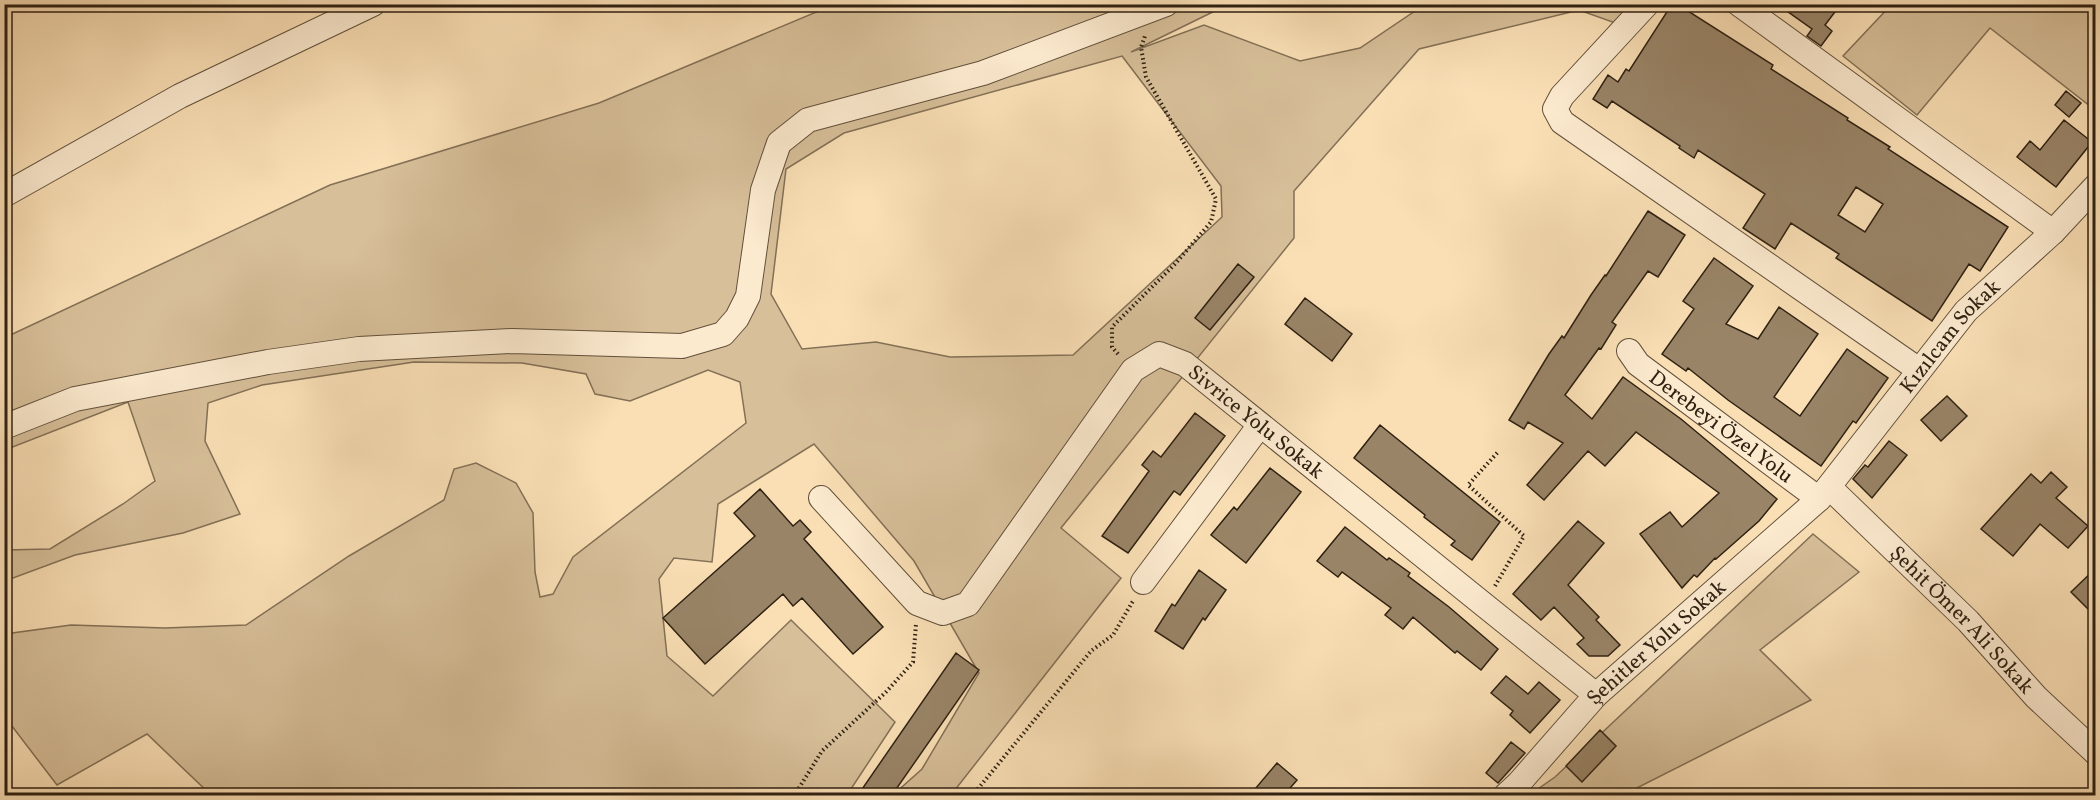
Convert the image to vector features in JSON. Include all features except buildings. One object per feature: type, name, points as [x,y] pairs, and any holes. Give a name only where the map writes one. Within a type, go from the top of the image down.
[{"type":"street","points":[[4,195],[180,96],[373,4]]},
{"type":"street","points":[[1647,4],[1562,96],[1555,109],[1562,122],[1919,370]]},
{"type":"street","points":[[1739,4],[2053,232]]},
{"type":"street","points":[[4,427],[75,399],[268,362],[359,349],[512,341],[682,346],[723,334],[737,318],[748,296],[763,190],[779,143],[808,120],[984,73],[1161,7]]},
{"type":"street","name":"Kızılcam Sokak","points":[[1824,493],[1966,311],[2053,232],[2096,186]]},
{"type":"street","name":"Derebeyi Özel Yolu","points":[[1629,351],[1638,364],[1824,493]]},
{"type":"street","name":"Sivrice Yolu Sokak","points":[[917,603],[943,613],[968,604],[1132,370],[1160,354],[1185,364],[1596,695]]},
{"type":"street","points":[[1143,582],[1260,425]]},
{"type":"street","name":"Şehitler Yolu Sokak","points":[[1505,795],[1519,783],[1596,695],[1824,493]]},
{"type":"street","name":"Şehit Ömer Ali Sokak","points":[[1824,493],[1968,621],[2036,697],[2096,753]]},
{"type":"street","points":[[821,498],[917,603]]},
{"type":"path","points":[[1132,370],[1112,347],[1112,327],[1175,264],[1211,222],[1216,199],[1146,77],[1141,47],[1161,7]]},
{"type":"path","points":[[1483,604],[1524,536],[1468,485],[1498,452]]},
{"type":"path","points":[[972,795],[1091,651],[1113,635],[1143,582]]},
{"type":"path","points":[[794,795],[822,751],[886,692],[913,662],[917,603]]},
{"type":"shaded area","points":[[833,5],[1227,5],[1131,52],[1204,25],[1300,61],[1360,48],[1424,5],[1638,5],[1618,24],[1579,10],[1419,49],[1294,191],[1294,238],[1061,528],[1121,578],[951,795],[893,795],[922,769],[979,673],[914,561],[814,444],[718,504],[712,562],[674,558],[659,579],[667,656],[713,696],[791,620],[895,722],[847,795],[211,795],[147,734],[57,785],[5,717],[5,634],[71,625],[165,628],[246,625],[349,556],[444,500],[454,469],[476,463],[516,483],[533,513],[535,572],[540,597],[553,594],[573,557],[746,423],[740,382],[708,370],[630,401],[595,394],[586,374],[522,363],[414,362],[262,385],[208,403],[205,441],[240,514],[183,533],[75,555],[5,581],[5,550],[50,549],[123,504],[155,481],[128,402],[5,450],[4,338],[330,185],[599,103]],"holes":[[[1122,56],[1221,186],[1222,217],[1073,355],[950,357],[876,342],[802,349],[771,294],[786,169],[844,133]]]},
{"type":"shaded area","points":[[1891,5],[2095,5],[2095,110],[1990,28],[1917,115],[1843,56]]},
{"type":"shaded area","points":[[1813,534],[1859,572],[1760,650],[1811,700],[1623,795],[1528,796],[1555,777]]}]
